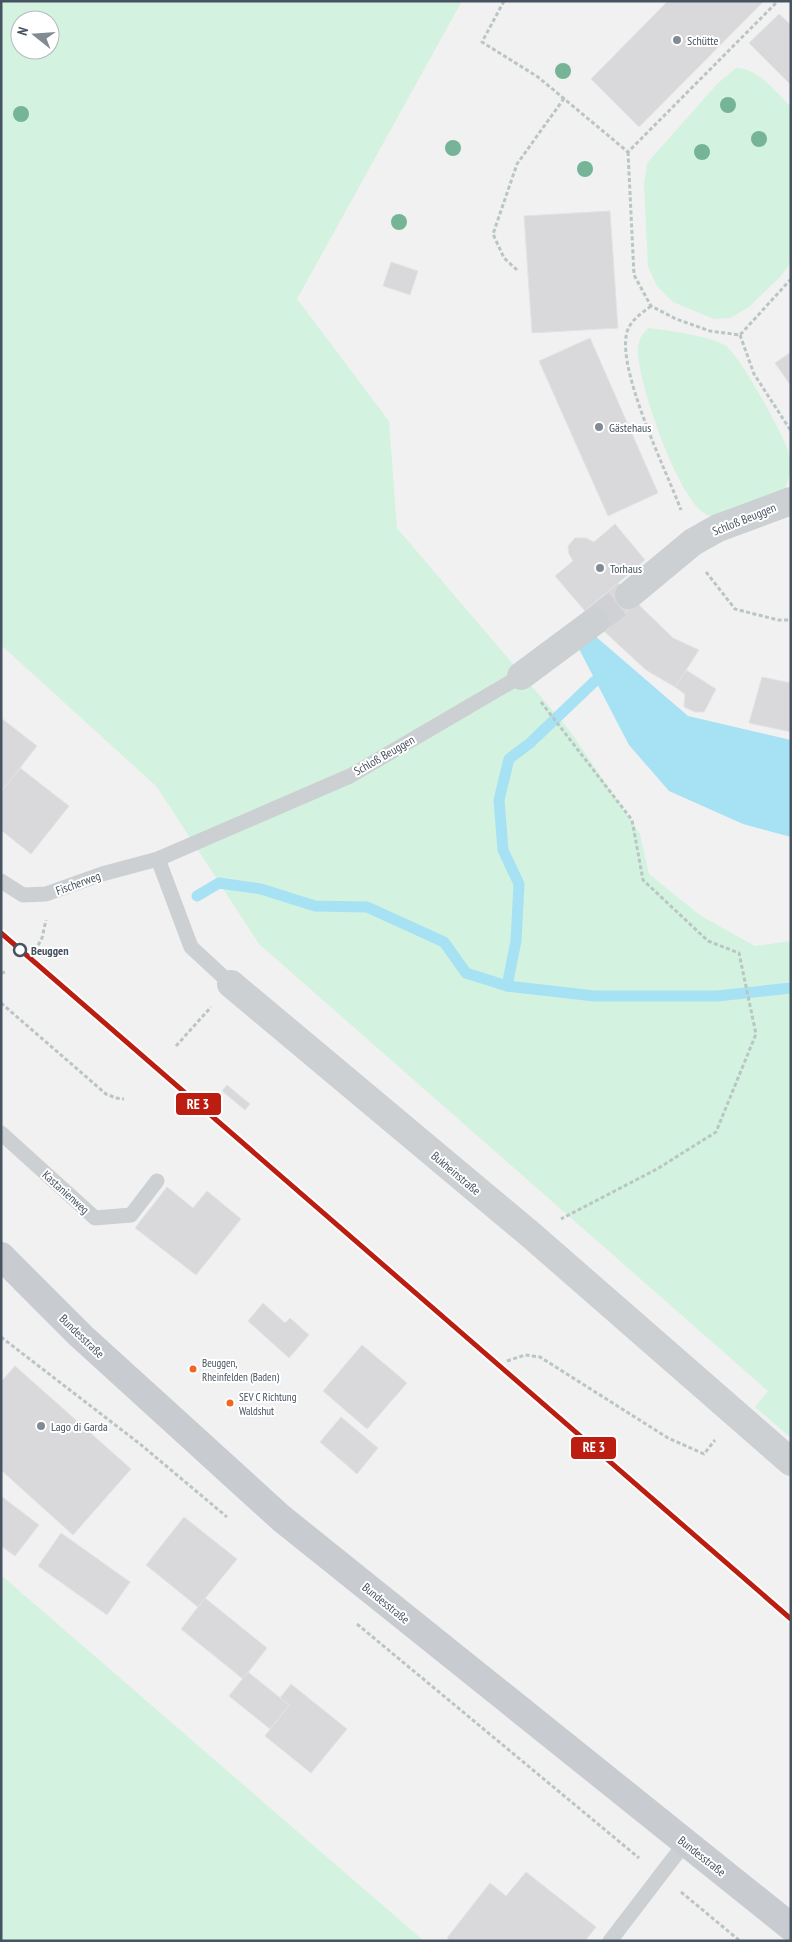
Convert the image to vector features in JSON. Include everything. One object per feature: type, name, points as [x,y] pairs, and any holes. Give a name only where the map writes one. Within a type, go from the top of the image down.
[{"type":"main road","name":"Bundesstraße","points":[[1,1256],[81,1336],[281,1518],[791,1927]]},
{"type":"street","name":"Schloß Beuggen","points":[[629,595],[692,542],[718,528],[791,501]]},
{"type":"street","name":"Schloß Beuggen","points":[[521,676],[595,622]]},
{"type":"street","name":"Bukheinstraße","points":[[231,984],[531,1235],[791,1462]]},
{"type":"lane","name":"Schloß Beuggen","points":[[158,859],[350,776],[521,676]]},
{"type":"lane","name":"Fischerweg","points":[[1,881],[23,895],[46,894],[102,874],[158,859]]},
{"type":"lane","name":"Bukheinstraße","points":[[158,859],[191,948],[231,984]]},
{"type":"lane","name":"Kastanienweg","points":[[1,1133],[95,1218],[131,1216],[157,1181]]},
{"type":"lane","points":[[610,1941],[685,1843]]},
{"type":"path","points":[[504,1],[482,42],[538,77],[565,97],[628,152],[634,274],[651,306],[676,320],[710,331],[740,335]]},
{"type":"path","points":[[628,152],[778,1]]},
{"type":"path","points":[[517,270],[504,258],[493,234],[517,164],[565,97]]},
{"type":"path","points":[[740,335],[791,279]]},
{"type":"path","points":[[651,306],[636,317],[628,328],[625,344],[628,370],[642,413],[692,542],[708,576],[735,609],[791,620]]},
{"type":"path","points":[[740,335],[754,374],[791,431]]},
{"type":"path","points":[[521,676],[632,820],[643,880],[708,941],[739,953],[756,1034],[716,1132],[656,1169],[531,1235]]},
{"type":"path","points":[[35,950],[42,938],[46,919]]},
{"type":"path","points":[[176,1046],[231,984]]},
{"type":"path","points":[[1,1003],[106,1094],[124,1099]]},
{"type":"path","points":[[1,1338],[140,1444],[232,1520]]},
{"type":"path","points":[[507,1361],[525,1355],[540,1357],[668,1438],[704,1454],[737,1415]]},
{"type":"path","points":[[354,1622],[740,1941]]},
{"type":"green space","points":[[1,1],[462,1],[297,299],[389,421],[397,528],[570,731],[640,834],[649,874],[701,916],[755,946],[791,941],[791,1438],[755,1407],[768,1391],[259,944],[157,787],[1,645]]},
{"type":"green space","points":[[736,68],[744,69],[759,76],[791,107],[791,262],[781,276],[749,307],[730,318],[714,319],[673,302],[657,286],[648,267],[644,185],[647,163],[718,83]]},
{"type":"green space","points":[[648,328],[710,339],[726,346],[733,353],[763,400],[788,451],[791,469],[783,493],[723,516],[707,515],[696,506],[672,465],[661,439],[644,385],[639,364],[638,348],[641,337]]},
{"type":"green space","points":[[1,1575],[424,1941],[1,1941]]},
{"type":"water","points":[[594,635],[688,716],[791,740],[791,837],[743,824],[669,791],[629,745],[579,649]]},
{"type":"building","name":"Schütte","points":[[668,1],[764,1],[639,127],[591,79]]},
{"type":"building","points":[[779,14],[791,25],[791,85],[749,43]]},
{"type":"building","points":[[610,211],[618,328],[532,333],[524,216]]},
{"type":"building","points":[[391,262],[418,271],[410,295],[383,286]]},
{"type":"building","name":"Gästehaus","points":[[590,338],[658,493],[608,516],[539,361]]},
{"type":"building","points":[[791,352],[791,386],[775,363]]},
{"type":"building","name":"Torhaus","points":[[615,524],[645,560],[585,611],[555,576],[573,561],[569,554],[568,546],[575,538],[586,538],[594,542]]},
{"type":"building","points":[[618,583],[636,602],[605,632],[585,611]]},
{"type":"building","points":[[636,602],[673,638],[699,650],[675,687],[646,670],[605,632]]},
{"type":"building","points":[[686,670],[716,689],[704,712],[695,712],[684,707],[685,694],[675,687]]},
{"type":"building","points":[[762,677],[791,683],[791,732],[749,723]]},
{"type":"building","points":[[1,718],[37,746],[1,792]]},
{"type":"building","points":[[20,768],[69,806],[31,854],[1,830],[1,792]]},
{"type":"building","points":[[227,1085],[250,1104],[245,1110],[222,1091]]},
{"type":"building","points":[[167,1187],[193,1208],[207,1191],[241,1219],[196,1275],[135,1228]]},
{"type":"building","points":[[263,1303],[285,1323],[290,1318],[309,1335],[289,1358],[248,1321]]},
{"type":"building","points":[[362,1345],[407,1383],[367,1429],[323,1391]]},
{"type":"building","name":"Lago di Garda","points":[[15,1366],[131,1469],[73,1535],[1,1470],[1,1382]]},
{"type":"building","points":[[341,1417],[378,1448],[357,1474],[320,1442]]},
{"type":"building","points":[[1,1496],[39,1525],[15,1556],[1,1546]]},
{"type":"building","points":[[184,1517],[237,1559],[198,1607],[146,1565]]},
{"type":"building","points":[[61,1533],[130,1582],[107,1615],[38,1566]]},
{"type":"building","points":[[205,1598],[267,1648],[243,1679],[181,1629]]},
{"type":"building","points":[[248,1672],[289,1705],[270,1729],[229,1696]]},
{"type":"building","points":[[291,1684],[347,1729],[311,1773],[265,1736],[289,1705],[280,1698]]},
{"type":"building","points":[[526,1872],[596,1927],[585,1941],[450,1941],[447,1938],[490,1883],[506,1896]]},
{"type":"waterway","points":[[507,986],[516,941],[519,884],[503,850],[499,800],[509,759],[530,743],[595,681]]},
{"type":"waterway","points":[[197,896],[219,883],[261,889],[315,906],[367,907],[444,942],[466,973],[507,986],[594,996],[717,996],[791,988]]},
{"type":"tunnel","points":[[595,621],[629,595]]},
{"type":"transit line","points":[[1,933],[791,1619]]},
{"type":"place","name":"Schütte","points":[[677,40]]},
{"type":"place","name":"Gästehaus","points":[[599,427]]},
{"type":"place","name":"Torhaus","points":[[600,568]]},
{"type":"place","name":"Beuggen","points":[[20,950]]},
{"type":"place","name":"Beuggen, Rheinfelden (Baden)","points":[[193,1369]]},
{"type":"place","name":"SEV C Richtung Waldshut","points":[[230,1403]]},
{"type":"place","name":"Lago di Garda","points":[[41,1426]]}]
